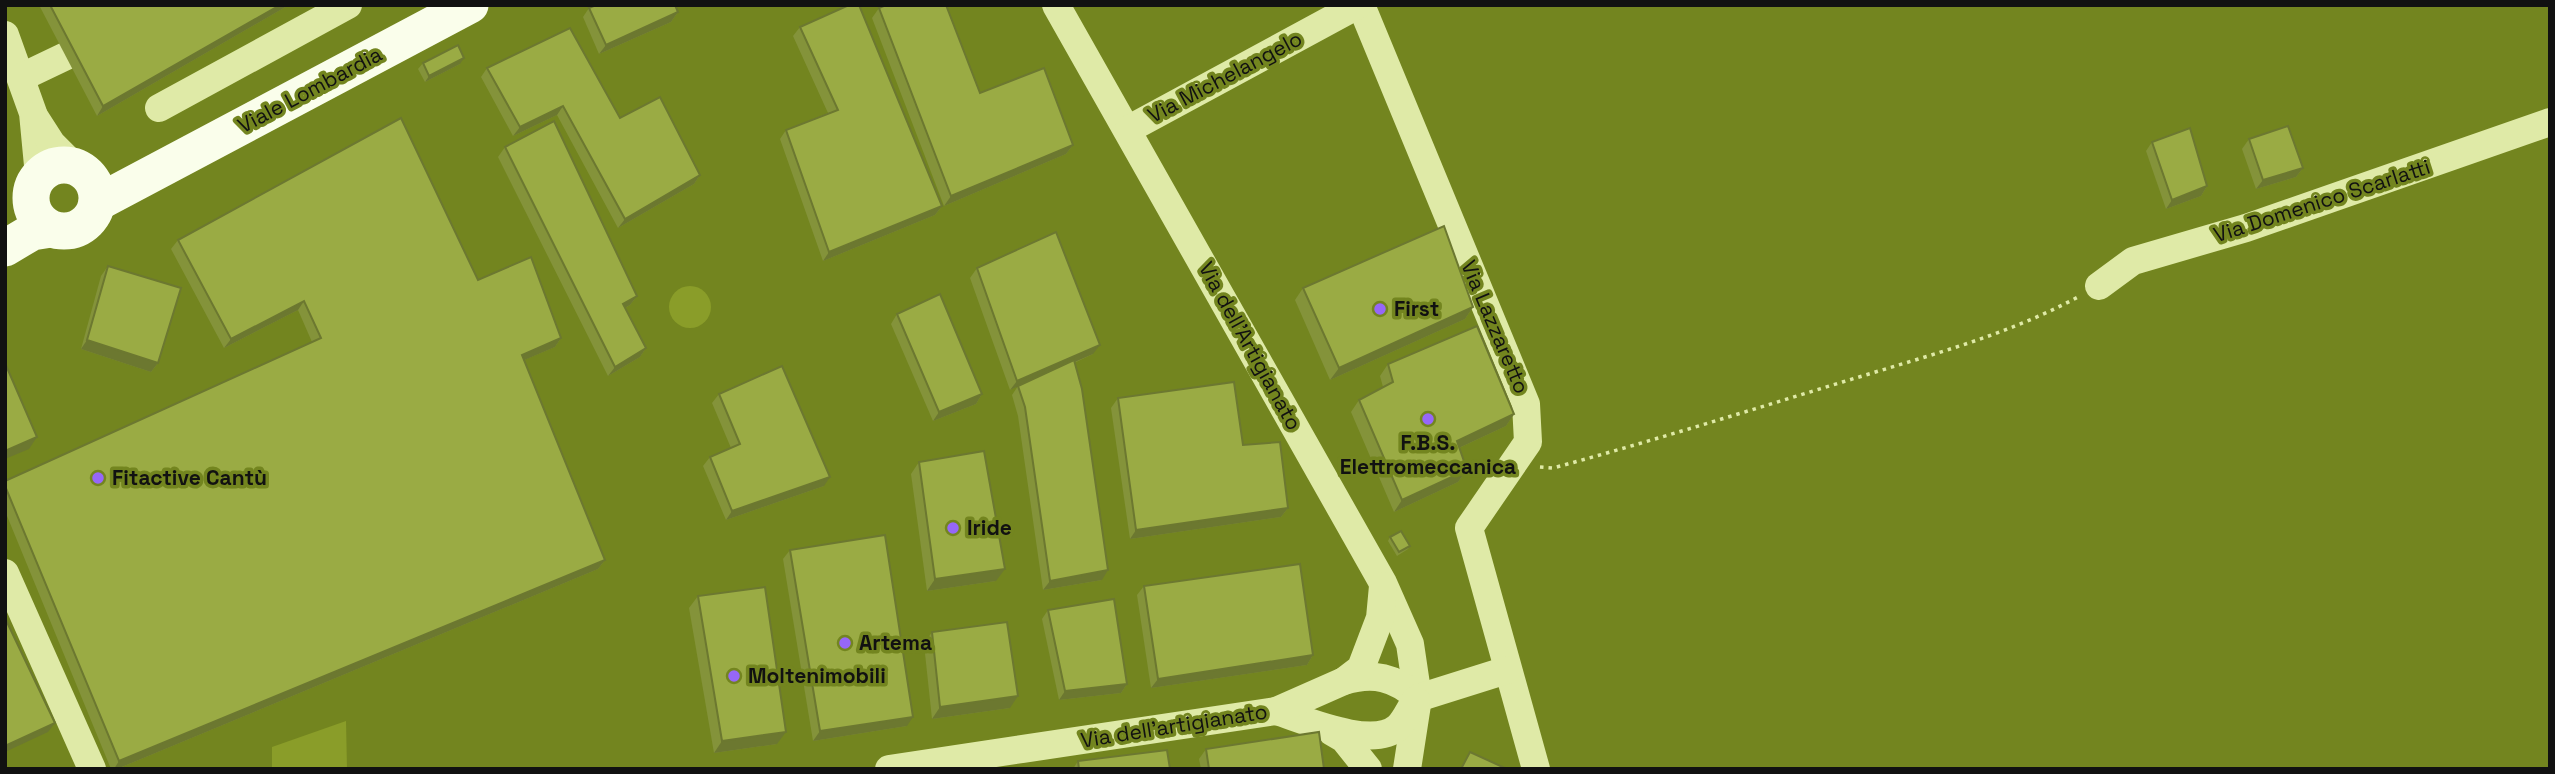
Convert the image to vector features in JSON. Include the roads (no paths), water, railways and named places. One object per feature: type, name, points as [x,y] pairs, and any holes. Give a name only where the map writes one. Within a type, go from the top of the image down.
[{"type":"main road","name":"Viale Lombardia","points":[[86,180],[150,175],[470,5]]},
{"type":"main road","points":[[5,248],[32,232],[40,203],[55,166],[86,180],[88,221],[80,227],[71,230],[40,203]]},
{"type":"main road","points":[[5,238],[40,203]]},
{"type":"street","points":[[159,108],[348,5]]},
{"type":"street","name":"Via dell'Artigianato","points":[[1056,5],[1383,583],[1410,644],[1418,698],[1406,769]]},
{"type":"street","name":"Via Michelangelo","points":[[1129,130],[1360,5]]},
{"type":"street","name":"Via Lazzaretto","points":[[1360,5],[1527,404],[1528,442],[1469,528],[1536,769]]},
{"type":"street","points":[[5,35],[33,113],[40,203]]},
{"type":"street","points":[[22,77],[66,56]]},
{"type":"street","points":[[33,113],[52,144],[86,180]]},
{"type":"street","name":"Via Domenico Scarlatti","points":[[2099,286],[2133,261],[2246,228],[2550,122]]},
{"type":"street","points":[[5,573],[92,769]]},
{"type":"street","name":"Via dell'artigianato","points":[[889,769],[926,766],[1276,712],[1344,681],[1361,668],[1380,618],[1383,583]]},
{"type":"street","points":[[1344,681],[1363,675],[1385,678],[1402,684],[1418,698],[1507,670]]},
{"type":"street","name":"Via dell'Artigianato","points":[[1276,712],[1365,737],[1382,735],[1397,728],[1418,698]]},
{"type":"street","name":"Via dell'Artigianato","points":[[1317,724],[1344,739],[1368,769]]},
{"type":"place","name":"First","points":[[1380,309]]},
{"type":"place","name":"F.B.S. Elettromeccanica","points":[[1428,419]]},
{"type":"place","name":"Fitactive Cantù","points":[[98,478]]},
{"type":"place","name":"Iride","points":[[953,528]]},
{"type":"place","name":"Artema","points":[[845,643]]},
{"type":"place","name":"Moltenimobili","points":[[734,676]]}]
